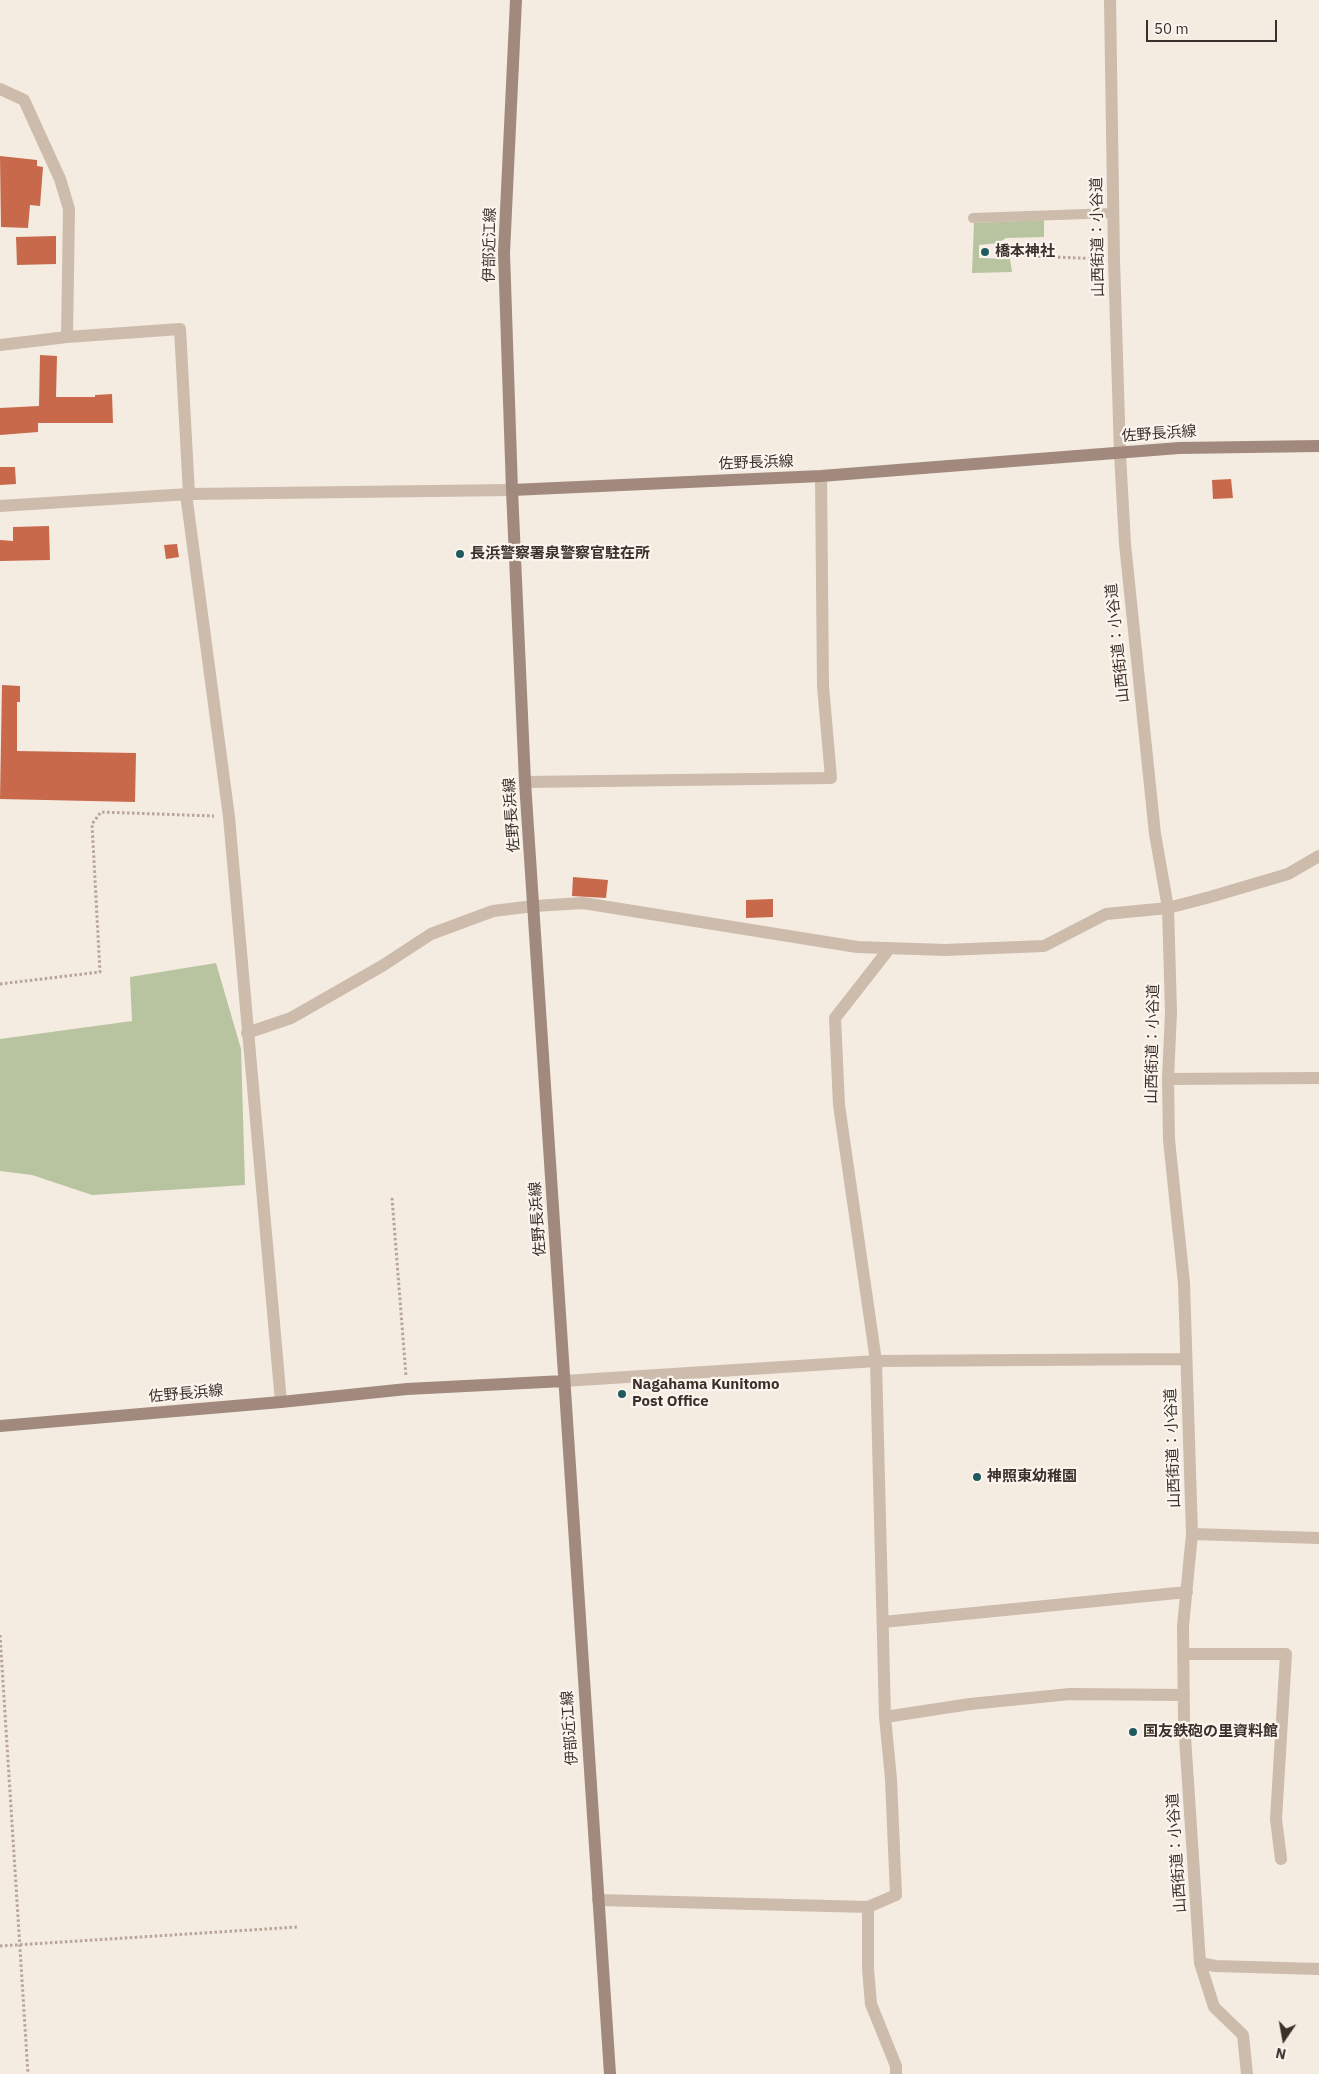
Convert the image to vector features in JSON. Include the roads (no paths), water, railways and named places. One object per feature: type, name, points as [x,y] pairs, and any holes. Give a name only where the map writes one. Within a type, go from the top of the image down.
[{"type":"main road","name":"伊部近江線","points":[[512,490],[504,253],[516,0]]},
{"type":"main road","name":"佐野長浜線","points":[[0,1426],[281,1402],[407,1389],[564,1380],[525,782],[512,490],[820,476],[1179,448],[1319,446]]},
{"type":"main road","name":"伊部近江線","points":[[564,1380],[610,2074]]},
{"type":"street","name":"山西街道：小谷道","points":[[1110,0],[1114,259],[1120,454],[1125,544],[1155,834],[1168,908],[1171,1012],[1168,1079],[1169,1140],[1184,1283],[1187,1433],[1192,1534],[1183,1626],[1184,1722],[1200,1963],[1214,2006],[1243,2035],[1247,2074]]},
{"type":"street","points":[[0,89],[24,100],[60,179],[69,209],[67,337]]},
{"type":"street","points":[[0,345],[67,337],[180,329],[188,494],[229,817],[281,1402]]},
{"type":"street","points":[[525,782],[831,778],[823,686],[820,476]]},
{"type":"street","points":[[0,506],[188,494],[512,490]]},
{"type":"street","points":[[247,1033],[291,1018],[382,966],[430,934],[493,910],[583,903],[857,948],[945,950],[1044,946],[1106,914],[1168,908],[1210,897],[1288,874],[1319,856]]},
{"type":"street","points":[[598,1900],[868,1907],[896,1895],[891,1779],[885,1717],[876,1361],[839,1105],[835,1018],[889,949]]},
{"type":"street","points":[[1168,1079],[1319,1078]]},
{"type":"street","points":[[564,1380],[876,1361],[1186,1359]]},
{"type":"street","points":[[1192,1534],[1319,1538]]},
{"type":"street","points":[[883,1622],[1187,1592]]},
{"type":"street","points":[[1184,1654],[1286,1654],[1276,1819],[1280,1859]]},
{"type":"street","points":[[885,1717],[970,1704],[1070,1694],[1184,1695]]},
{"type":"street","points":[[868,1907],[868,1969],[871,2004],[896,2066],[896,2074]]},
{"type":"street","points":[[1200,1963],[1215,1966],[1319,1968]]},
{"type":"lane","points":[[973,218],[1113,214]]},
{"type":"place","name":"橋本神社","points":[[985,252]]},
{"type":"place","name":"長浜警察署泉警察官駐在所","points":[[460,554]]},
{"type":"place","name":"Nagahama Kunitomo Post Office","points":[[622,1394]]},
{"type":"place","name":"神照東幼稚園","points":[[977,1477]]},
{"type":"place","name":"国友鉄砲の里資料館","points":[[1133,1732]]}]
